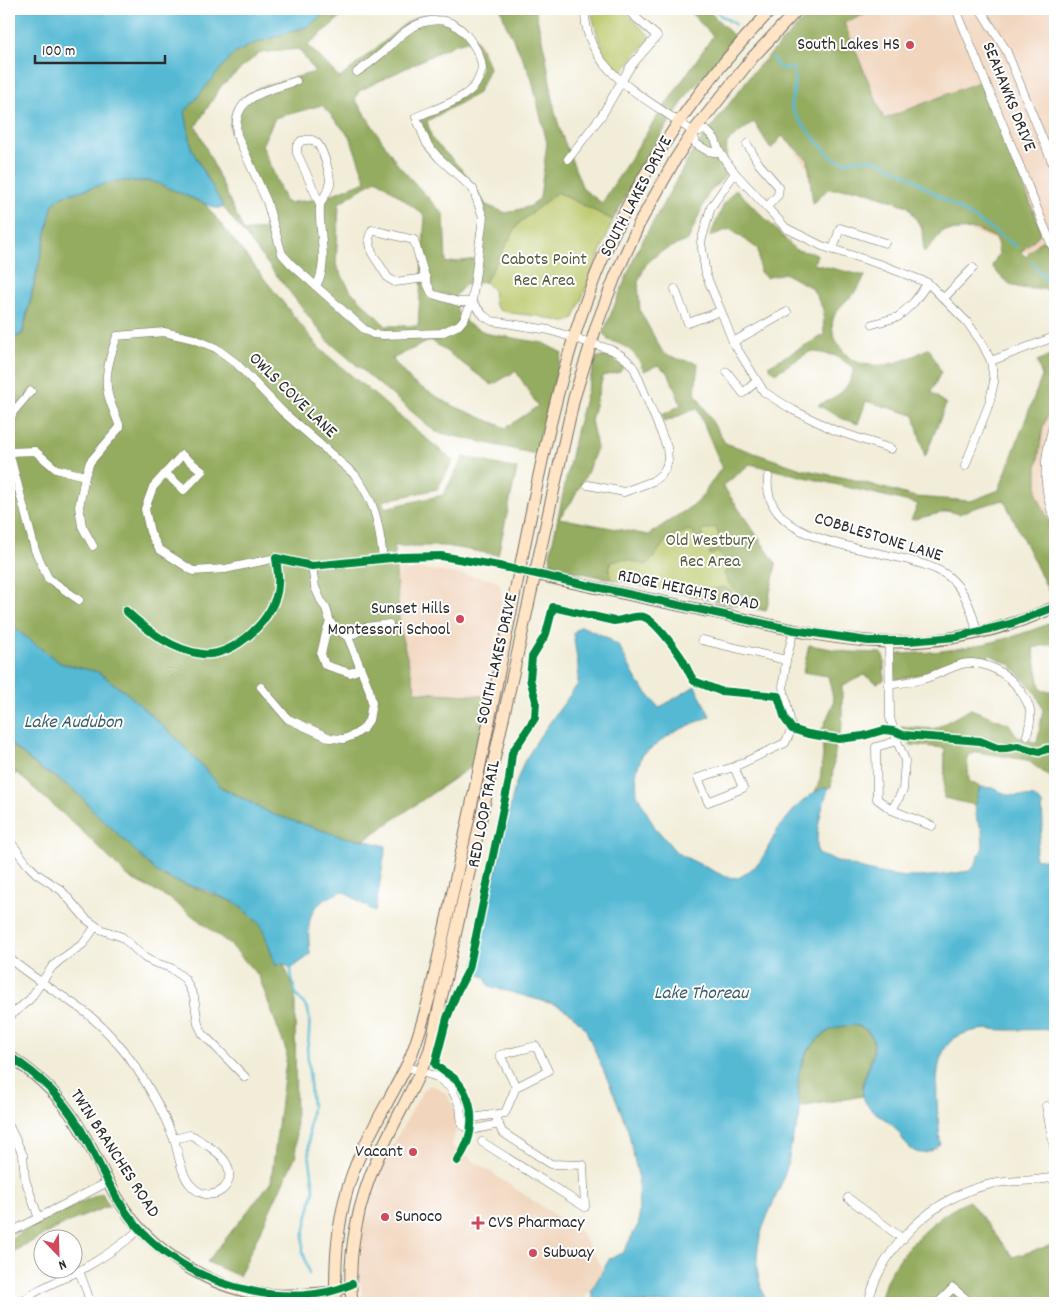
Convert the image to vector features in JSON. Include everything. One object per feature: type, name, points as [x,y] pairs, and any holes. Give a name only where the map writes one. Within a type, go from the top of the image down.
[{"type":"main road","name":"SOUTH LAKES DRIVE","points":[[336,1297],[334,1274],[338,1231],[348,1188],[356,1163],[369,1135],[406,1066],[419,1033],[430,995],[494,697],[544,449],[562,374],[587,298],[611,240],[641,182],[679,122],[721,65],[772,9]]},
{"type":"main road","name":"SOUTH LAKES DRIVE","points":[[352,1301],[356,1232],[368,1179],[422,1072],[436,1026],[516,655],[536,574],[574,398],[590,343],[629,246],[660,186],[693,132],[753,57],[798,9]]},
{"type":"main road","name":"RIDGE HEIGHTS ROAD","points":[[519,570],[794,630],[844,638],[889,642],[932,640],[977,633],[1010,624],[1055,607]]},
{"type":"main road","name":"TWIN BRANCHES ROAD","points":[[9,1056],[39,1078],[70,1112],[126,1212],[140,1229],[169,1255],[204,1276],[272,1299],[336,1297],[352,1301]]},
{"type":"main road","name":"TWIN BRANCHES ROAD","points":[[336,1297],[352,1284]]},
{"type":"street","points":[[585,9],[585,21],[595,51],[609,71],[693,132],[696,144],[708,151],[720,154]]},
{"type":"street","points":[[568,159],[602,115],[630,67],[657,36],[626,9]]},
{"type":"street","name":"SEAHAWKS DRIVE","points":[[956,9],[1055,252]]},
{"type":"street","name":"SEAHAWKS DRIVE","points":[[980,9],[1006,50],[1055,169]]},
{"type":"street","points":[[296,81],[262,93],[243,103],[237,113],[235,126],[237,135],[267,202],[282,254],[364,329],[373,334],[441,333],[459,325],[472,302],[483,216],[473,189],[439,158],[427,144],[416,117],[466,94],[476,83],[482,70],[474,46],[462,30],[450,22],[437,20],[420,23],[402,33],[383,52],[357,72]]},
{"type":"street","points":[[693,132],[706,130],[715,139],[720,154],[735,173],[786,228],[833,250],[882,265],[928,283],[967,322],[991,361],[994,382],[992,394],[964,466]]},
{"type":"street","points":[[316,286],[322,266],[320,204],[297,152],[301,141],[315,141],[324,157],[330,184],[320,204]]},
{"type":"street","points":[[747,144],[759,164],[778,187],[778,195],[767,207]]},
{"type":"street","points":[[735,173],[711,207],[701,242],[706,275],[733,342],[764,392],[792,410],[834,430],[891,450]]},
{"type":"street","points":[[833,250],[840,228],[886,243]]},
{"type":"street","points":[[426,278],[395,282],[388,278],[372,253],[369,238],[372,230],[414,240],[432,294],[458,302],[472,302],[484,316],[492,321],[532,326],[574,338],[612,350],[630,362],[667,446],[668,460],[666,467],[656,479],[624,492],[588,486]]},
{"type":"street","points":[[942,299],[974,268]]},
{"type":"street","points":[[873,324],[898,317],[914,302],[928,283]]},
{"type":"street","points":[[674,289],[688,323],[720,311]]},
{"type":"street","points":[[733,342],[787,312]]},
{"type":"street","name":"OWLS COVE LANE","points":[[86,476],[90,462],[120,427],[106,388],[108,370],[117,336],[164,332],[194,339],[216,348],[236,363],[282,411],[344,464],[360,482],[376,512],[380,528],[383,558]]},
{"type":"street","points":[[991,361],[1049,340]]},
{"type":"street","points":[[727,372],[743,393],[757,381]]},
{"type":"street","points":[[9,423],[14,412],[31,391]]},
{"type":"street","points":[[1055,421],[1045,470],[1048,500],[1055,521]]},
{"type":"street","points":[[79,600],[48,578],[35,550],[9,452],[35,451],[56,469],[86,476],[79,507],[82,526],[93,546]]},
{"type":"street","points":[[126,611],[149,632],[178,648],[203,654],[224,651],[244,640],[260,624],[272,605],[278,586],[276,558],[225,569],[193,571],[159,550],[150,532],[145,509],[152,487],[165,473],[182,455],[202,471],[184,490],[165,473]]},
{"type":"street","name":"COBBLESTONE LANE","points":[[768,477],[768,495],[776,510],[797,528],[809,535],[828,542],[927,565],[949,577],[965,597],[971,610],[977,633]]},
{"type":"street","name":"RIDGE HEIGHTS ROAD","points":[[276,558],[312,566],[383,558],[441,556],[519,570]]},
{"type":"street","points":[[261,687],[288,719],[330,738],[344,739],[354,735],[363,729],[369,720],[372,702],[369,690],[348,637],[330,622],[326,608],[315,586],[312,566]]},
{"type":"street","points":[[330,622],[321,654],[325,665],[350,673],[360,669]]},
{"type":"street","points":[[348,637],[367,627],[389,624]]},
{"type":"street","points":[[734,767],[743,788],[708,802],[698,778],[734,767],[785,743],[792,729],[783,687],[786,660],[794,630]]},
{"type":"street","points":[[702,640],[786,660]]},
{"type":"street","points":[[889,642],[888,685],[890,718],[905,760],[903,790],[892,810]]},
{"type":"street","points":[[888,685],[924,679],[964,664],[979,664],[994,668],[1013,682],[1030,705],[1032,718],[1027,735]]},
{"type":"street","points":[[897,741],[876,747],[876,800],[892,810],[932,826]]},
{"type":"street","points":[[9,840],[28,865],[37,874],[61,890],[95,927],[122,937],[145,958],[171,968],[185,978],[194,997],[198,1024],[203,1034],[245,1077]]},
{"type":"street","points":[[9,1017],[30,999],[60,960],[83,944],[95,927]]},
{"type":"street","points":[[9,958],[90,1016],[122,1048],[148,1086],[174,1139],[184,1174],[194,1189],[201,1193],[214,1195],[225,1188],[229,1169],[221,1156],[195,1137],[185,1136],[174,1139]]},
{"type":"street","points":[[462,1125],[472,1118],[505,1113],[516,1086],[548,1071],[536,1046],[500,1055],[516,1086]]},
{"type":"street","points":[[406,1066],[437,1077],[451,1088],[460,1106],[462,1125]]},
{"type":"street","points":[[1046,1106],[1055,1152]]},
{"type":"street","points":[[482,1142],[585,1207],[583,1164],[551,1164],[502,1132],[495,1115]]},
{"type":"street","points":[[462,1125],[471,1130],[499,1124]]},
{"type":"street","points":[[9,1126],[23,1155],[25,1179],[38,1216]]},
{"type":"street","points":[[868,1303],[880,1270],[915,1225],[929,1212],[959,1194],[993,1184],[1055,1178]]},
{"type":"street","points":[[9,1233],[38,1216],[108,1182]]},
{"type":"street","points":[[848,1198],[903,1240]]},
{"type":"street","points":[[82,1269],[114,1251],[140,1229]]},
{"type":"street","points":[[82,1279],[90,1303]]},
{"type":"street","points":[[21,1303],[39,1290],[60,1280]]},
{"type":"street","points":[[938,1303],[952,1288],[971,1303]]},
{"type":"shaded area","points":[[816,9],[1055,9],[1055,290],[1042,258],[809,170],[747,84]]},
{"type":"shaded area","points":[[1055,361],[1055,593],[1004,495]]},
{"type":"shaded area","points":[[408,567],[479,577],[493,580],[500,584],[502,595],[488,696],[416,692],[400,630],[396,569]]},
{"type":"shaded area","points":[[431,1085],[444,1092],[456,1113],[455,1134],[452,1146],[580,1232],[603,1269],[591,1291],[578,1303],[363,1303],[359,1275],[363,1232],[374,1185],[396,1139],[424,1089]]},
{"type":"green space","points":[[330,9],[350,9],[308,45],[340,78],[399,28],[419,17],[429,15],[442,16],[460,23],[467,29],[478,43],[489,68],[478,93],[427,121],[432,139],[467,175],[486,205],[506,213],[531,206],[540,198],[547,143],[531,76],[505,22],[501,9],[535,9],[546,57],[555,112],[561,133],[583,189],[602,203],[653,123],[713,36],[687,9],[707,9],[736,38],[688,94],[647,156],[613,220],[557,192],[518,224],[485,282],[465,285],[455,296],[457,312],[468,324],[489,334],[543,343],[562,353],[536,454],[436,432],[328,341],[224,208],[192,150],[185,112],[232,55],[252,44],[309,26]],"holes":[[[471,40],[482,70],[466,94],[416,117],[427,144],[473,189],[483,217],[477,259],[446,263],[444,215],[398,165],[355,99],[359,91],[455,44]],[[299,49],[315,72],[258,88],[240,99],[234,108],[230,124],[232,140],[262,203],[267,228],[244,232],[196,126],[221,86],[259,53]],[[322,105],[350,137],[366,181],[320,199],[286,203],[262,145],[275,118]],[[377,179],[425,216],[418,326],[386,326],[350,290],[336,265],[339,203]],[[431,340],[492,385],[516,371],[538,406],[506,428],[451,405],[412,382],[392,359]]]},
{"type":"green space","points":[[598,9],[615,9],[626,13],[651,37],[620,74],[604,57],[592,15]]},
{"type":"green space","points":[[814,9],[878,9],[844,23],[884,119],[981,81],[1042,232],[1021,252],[1026,257],[1039,242],[1046,240],[1055,263],[1055,298],[1047,289],[1022,288],[1004,280],[992,266],[999,253],[996,238],[975,229],[943,231],[924,253],[922,229],[908,206],[859,189],[828,189],[813,204],[808,160],[782,136],[771,149],[754,122],[727,142],[725,176],[708,194],[688,240],[660,252],[646,264],[638,282],[640,311],[663,353],[678,359],[698,363],[695,393],[725,443],[801,469],[851,479],[915,497],[971,501],[999,490],[1042,376],[1037,361],[1055,352],[1055,397],[1043,427],[1037,467],[1037,495],[1055,534],[1055,596],[1052,598],[1004,500],[959,514],[949,511],[911,520],[918,504],[750,464],[723,486],[776,564],[766,611],[740,596],[730,585],[724,572],[729,569],[729,566],[718,552],[710,555],[709,552],[723,548],[716,527],[702,531],[704,537],[696,537],[690,530],[672,537],[664,543],[646,565],[623,559],[611,562],[609,570],[610,579],[558,568],[551,563],[550,555],[577,428],[596,357],[611,357],[623,367],[620,372],[603,376],[591,420],[597,448],[587,473],[572,501],[559,518],[648,535],[698,502],[722,467],[697,408],[665,422],[662,415],[681,405],[669,374],[658,365],[644,371],[634,354],[626,347],[608,340],[603,333],[638,249],[691,154],[754,71]]},
{"type":"green space","points":[[116,181],[152,181],[205,204],[320,349],[453,461],[437,489],[382,501],[385,508],[443,495],[464,457],[517,469],[498,555],[446,546],[394,546],[400,630],[416,692],[488,696],[472,766],[364,840],[343,837],[272,814],[220,786],[177,739],[128,694],[98,672],[60,663],[9,624],[9,340],[23,334],[53,204],[62,196]]},
{"type":"green space","points":[[736,189],[796,250],[817,254],[814,264],[865,276],[856,290],[840,308],[832,322],[836,339],[850,358],[864,364],[883,365],[912,357],[929,348],[941,372],[931,392],[946,404],[925,457],[914,415],[866,401],[858,424],[843,419],[818,405],[842,392],[852,376],[854,368],[837,356],[811,351],[775,373],[768,366],[824,335],[823,309],[812,288],[784,273],[766,278],[760,272],[758,249],[730,229],[710,236],[725,202]]},
{"type":"green space","name":"Cabots Point Rec Area","points":[[557,192],[613,220],[574,318],[563,322],[499,310],[495,305],[493,290],[485,282],[518,224]]},
{"type":"green space","name":"Old Westbury Rec Area","points":[[723,486],[776,564],[766,611],[610,579],[609,570],[611,562],[623,559],[631,560],[648,535]]},
{"type":"green space","points":[[698,587],[709,590],[710,600],[692,596],[693,589]]},
{"type":"green space","points":[[724,587],[733,594],[734,605],[720,601],[714,595],[715,589]]},
{"type":"green space","points":[[1055,621],[1055,643],[1033,648],[1040,687],[1043,691],[1055,691],[1055,776],[1050,777],[1027,760],[977,752],[967,756],[969,781],[980,787],[975,805],[944,798],[945,748],[910,745],[901,727],[934,729],[971,709],[1009,724],[1017,736],[1037,743],[1043,710],[1036,693],[1011,665],[989,654],[988,660],[964,660],[922,674],[895,680],[895,654],[936,652],[997,641]]},
{"type":"green space","points":[[809,645],[848,652],[881,653],[884,658],[884,680],[877,683],[864,675],[842,686],[842,725],[835,752],[831,787],[815,792],[820,780],[823,755],[822,730],[834,702],[828,676],[803,672]]},
{"type":"green space","points":[[9,743],[43,771],[69,786],[157,872],[175,881],[236,903],[261,925],[276,966],[283,963],[295,991],[296,1155],[239,1276],[207,1262],[271,1182],[287,1053],[259,977],[231,945],[169,898],[128,877],[82,831],[17,773],[9,779]]},
{"type":"green space","points":[[852,1025],[862,1028],[872,1038],[872,1052],[864,1081],[863,1096],[799,1107],[798,1075],[806,1054],[819,1038],[834,1028]]},
{"type":"green space","points":[[102,1193],[109,1206],[53,1230],[32,1230],[32,1241],[9,1254],[9,1239],[59,1212]]},
{"type":"green space","points":[[969,1201],[1013,1257],[1055,1244],[1055,1303],[879,1303],[885,1283],[903,1254],[933,1223],[956,1207]]},
{"type":"water","points":[[9,9],[330,9],[309,26],[252,44],[232,55],[185,112],[192,150],[224,208],[215,208],[152,181],[116,181],[62,196],[53,204],[22,334],[9,340]]},
{"type":"water","name":"Lake Audubon","points":[[9,624],[60,663],[98,672],[128,694],[177,739],[222,788],[272,814],[343,837],[386,846],[375,912],[343,891],[331,896],[316,908],[309,923],[310,955],[291,969],[283,963],[276,966],[261,925],[236,903],[208,891],[175,881],[157,872],[79,794],[56,777],[44,771],[9,743]]},
{"type":"water","name":"Lake Thoreau","points":[[581,626],[606,637],[619,646],[637,681],[659,708],[695,686],[710,716],[672,733],[642,755],[636,773],[637,794],[654,826],[677,853],[726,877],[738,878],[761,861],[778,829],[798,805],[815,792],[826,787],[828,789],[817,837],[818,854],[864,869],[900,876],[918,877],[948,874],[969,871],[974,867],[983,847],[982,829],[977,821],[975,805],[980,787],[993,788],[1008,795],[1034,797],[1042,804],[1043,826],[1034,858],[1055,861],[1055,1030],[983,1030],[965,1033],[950,1042],[939,1063],[937,1076],[940,1143],[931,1151],[923,1153],[908,1147],[895,1128],[871,1109],[865,1101],[863,1096],[864,1080],[874,1047],[873,1039],[868,1031],[865,1028],[853,1025],[844,1026],[827,1032],[818,1039],[805,1055],[799,1071],[799,1121],[792,1140],[786,1170],[764,1224],[758,1247],[757,1270],[766,1303],[618,1303],[594,1301],[591,1291],[610,1258],[623,1253],[639,1223],[638,1176],[628,1130],[585,1028],[569,1012],[557,1005],[489,986],[485,977],[473,972],[515,786],[524,762],[540,736],[578,684],[578,665],[573,633]]},
{"type":"waterway","points":[[716,9],[720,15],[735,24]]},
{"type":"waterway","points":[[772,58],[780,68],[793,68],[795,82],[791,105],[797,118],[832,158],[846,162],[860,159],[877,160],[911,177],[1017,247]]},
{"type":"waterway","points":[[1032,262],[1055,291]]},
{"type":"waterway","points":[[291,969],[297,996],[307,1008],[309,1016],[307,1048],[312,1107],[309,1127],[309,1153],[314,1189],[303,1238],[303,1251],[309,1274]]},
{"type":"cycle path","points":[[126,611],[143,626],[171,644],[191,652],[202,654],[214,653],[227,649],[252,633],[270,610],[276,597],[278,585],[276,558],[312,566],[401,557],[441,556],[499,566],[794,630],[868,641],[909,641],[956,637],[1010,624],[1055,607]]},
{"type":"cycle path","name":"RED LOOP TRAIL","points":[[457,1161],[467,1142],[470,1131],[471,1110],[468,1100],[457,1081],[435,1064],[447,1018],[457,992],[469,969],[509,780],[512,753],[535,718],[536,701],[530,679],[532,657],[546,634],[553,607],[614,621],[637,616],[644,617],[659,629],[669,641],[681,657],[694,681],[720,691],[778,696],[785,719],[792,729],[808,734],[839,739],[863,736],[884,730],[904,735],[980,741],[997,748],[1018,746],[1039,752],[1055,749]]},
{"type":"cycle path","points":[[9,1056],[49,1088],[73,1117],[113,1192],[137,1227],[150,1240],[181,1263],[215,1280],[251,1291],[276,1295],[315,1294],[340,1289],[352,1284]]},
{"type":"place","name":"South Lakes HS","points":[[910,45]]},
{"type":"place","name":"Sunset Hills Montessori School","points":[[460,619]]},
{"type":"place","name":"Vacant","points":[[413,1152]]},
{"type":"place","name":"Sunoco","points":[[385,1217]]},
{"type":"place","name":"CVS Pharmacy","points":[[478,1223]]},
{"type":"place","name":"Subway","points":[[533,1253]]}]
